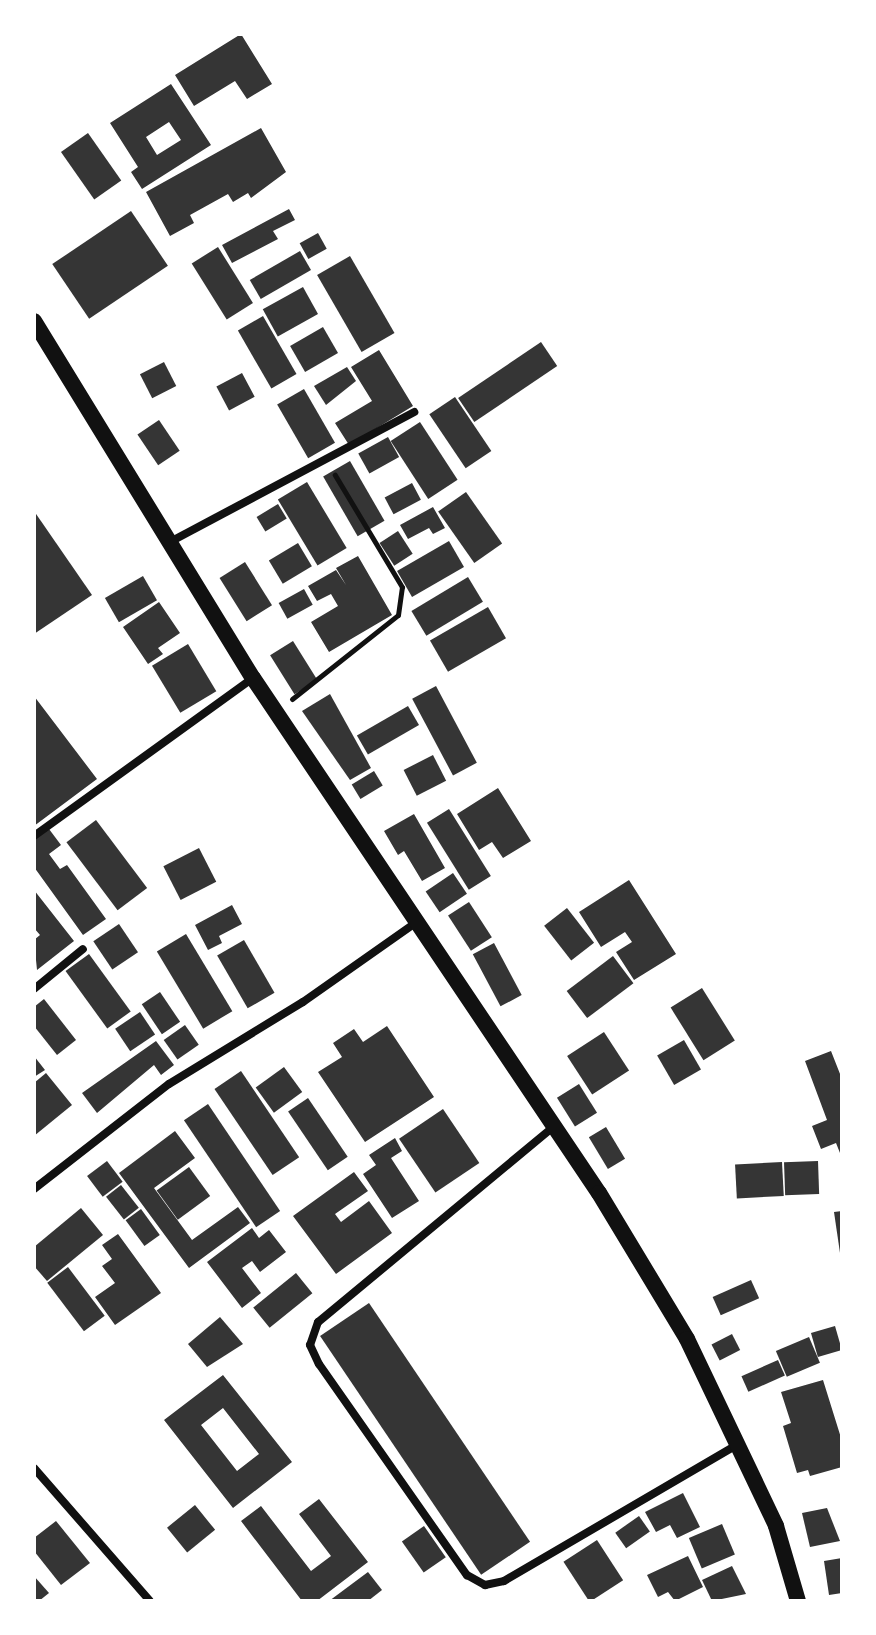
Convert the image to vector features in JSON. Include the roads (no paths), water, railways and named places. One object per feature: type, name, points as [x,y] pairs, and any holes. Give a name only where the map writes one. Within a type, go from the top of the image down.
[{"type":"main road","points":[[34,321],[166,544],[414,924],[599,1193],[687,1339],[776,1526],[798,1601]]},
{"type":"street","points":[[166,544],[414,412]]},
{"type":"street","points":[[34,836],[253,678]]},
{"type":"street","points":[[34,1189],[169,1084],[303,1002],[414,924]]},
{"type":"street","points":[[34,989],[83,949]]},
{"type":"street","points":[[552,1128],[318,1322],[310,1345],[319,1364],[467,1575],[485,1585],[504,1581],[738,1444]]},
{"type":"street","points":[[34,1468],[150,1601]]}]
